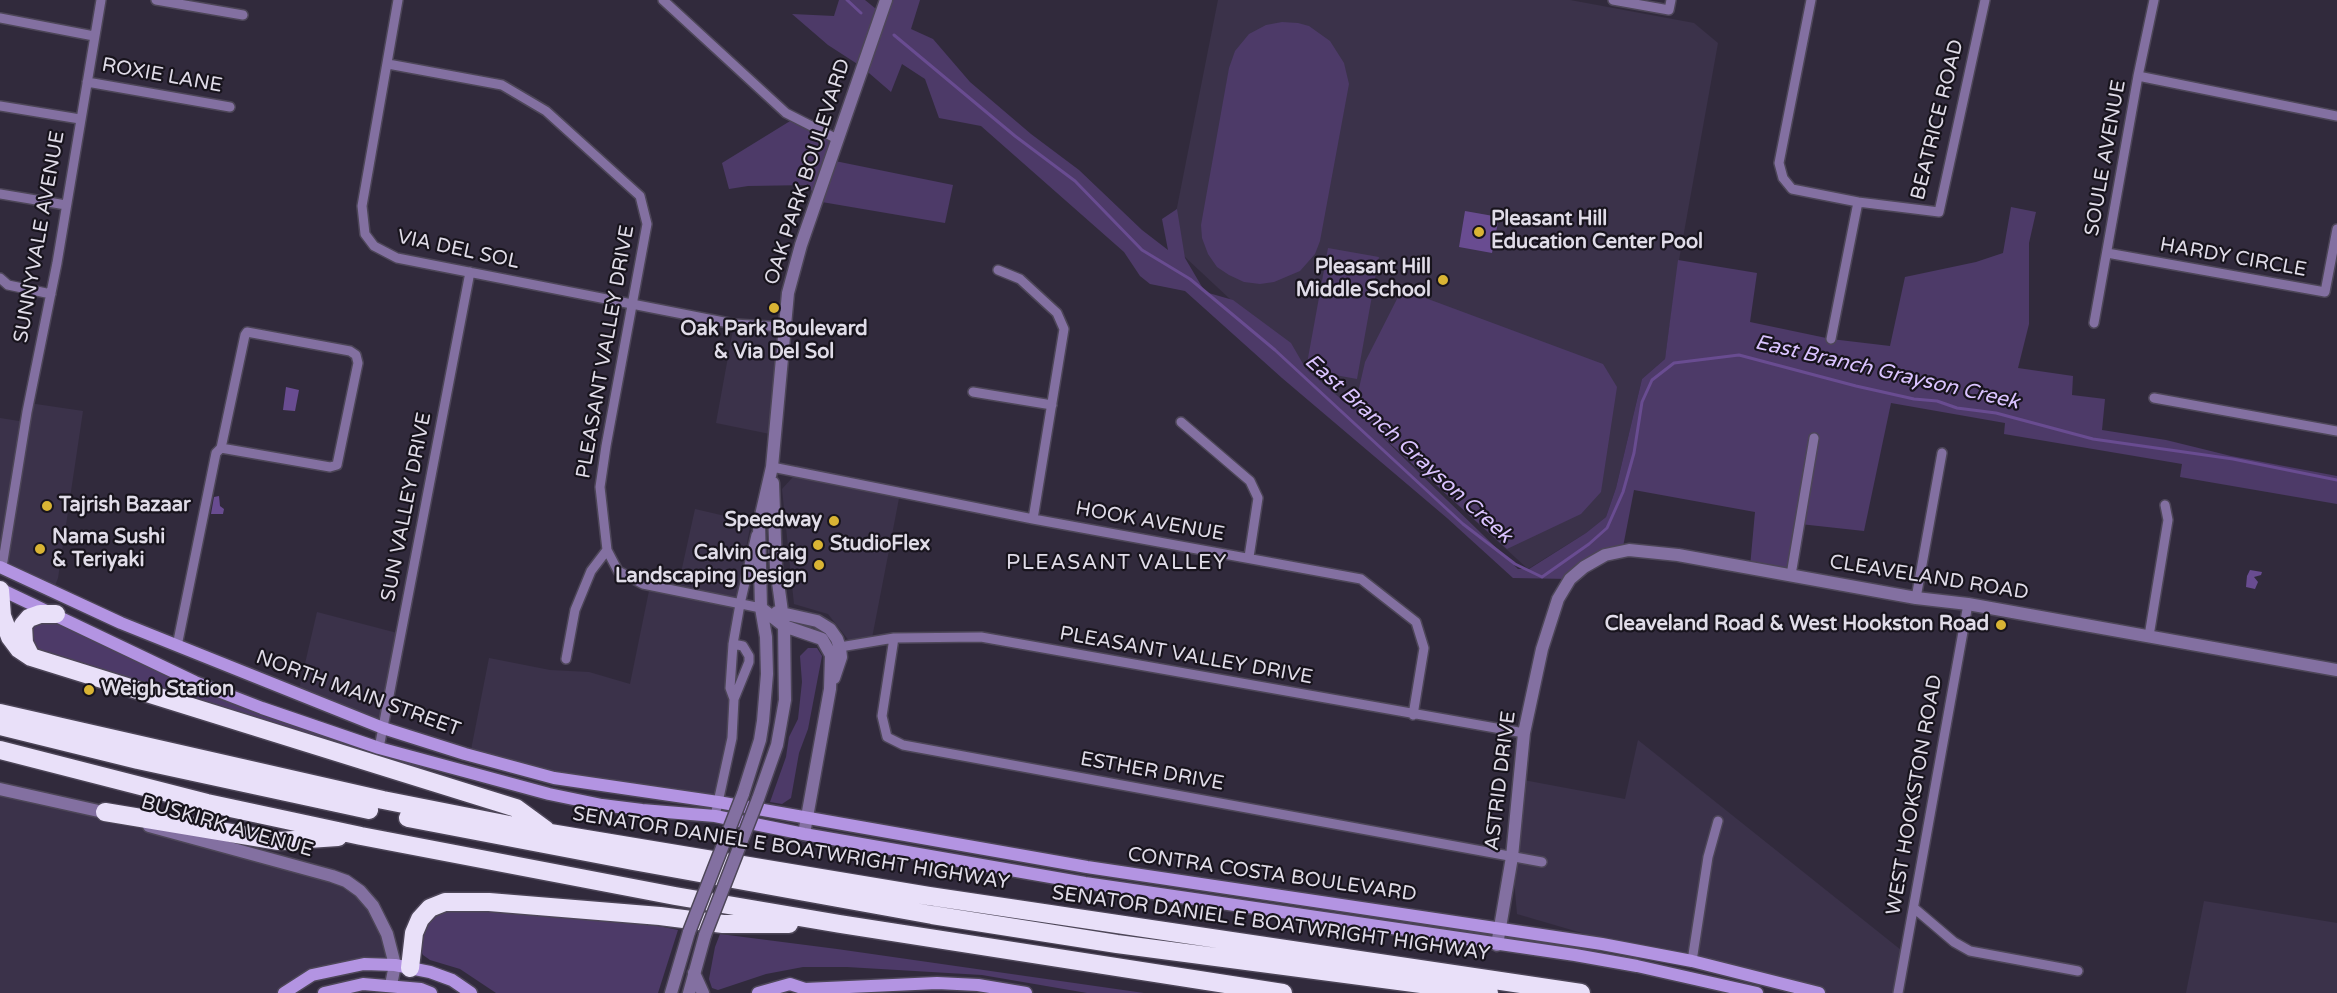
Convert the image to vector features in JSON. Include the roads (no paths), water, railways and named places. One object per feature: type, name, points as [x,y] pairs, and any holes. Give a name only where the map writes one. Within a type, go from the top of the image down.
[{"type":"highway","points":[[0,589],[2,616],[10,637],[19,649],[31,657],[516,808],[550,833]]},
{"type":"highway","points":[[31,657],[24,643],[23,625],[29,618],[40,614],[56,614]]},
{"type":"highway","name":"SENATOR DANIEL E BOATWRIGHT HIGHWAY","points":[[0,713],[383,800],[550,833],[929,896],[1581,993]]},
{"type":"highway","points":[[0,726],[138,760],[405,818],[771,887],[1117,944],[1490,993]]},
{"type":"highway","points":[[0,750],[207,803],[361,836],[675,896],[1283,993]]},
{"type":"highway","points":[[105,812],[279,841],[361,836]]},
{"type":"highway","points":[[402,966],[420,919],[430,908],[445,902],[489,902],[660,916],[723,924],[840,924]]},
{"type":"main road","name":"NORTH MAIN STREET","points":[[1,567],[121,624],[383,728],[465,754],[554,778],[718,802]]},
{"type":"main road","name":"SUNNYVALE AVENUE","points":[[0,589],[1,567]]},
{"type":"main road","name":"NORTH MAIN STREET","points":[[0,589],[195,682],[379,748],[549,794],[602,805],[715,816]]},
{"type":"main road","name":"CONTRA COSTA BOULEVARD","points":[[718,802],[1087,867],[1500,927],[1692,961],[1819,993]]},
{"type":"main road","name":"CONTRA COSTA BOULEVARD","points":[[715,816],[804,834],[1097,885],[1575,955],[1706,980],[1757,993]]},
{"type":"main road","points":[[284,993],[312,975],[364,964],[402,966],[430,972],[452,980],[471,993]]},
{"type":"main road","points":[[402,966],[406,990]]},
{"type":"main road","points":[[758,993],[790,984],[803,991],[937,982],[1026,993]]},
{"type":"main road","points":[[324,993],[363,984],[390,989],[421,989],[431,993]]},
{"type":"street","name":"SUNNYVALE AVENUE","points":[[1,567],[27,412],[51,294],[101,0]]},
{"type":"street","points":[[156,0],[243,15]]},
{"type":"street","name":"VIA DEL SOL","points":[[398,0],[362,206],[365,234],[379,249],[397,258],[734,324],[784,327]]},
{"type":"street","points":[[663,0],[786,113],[837,139]]},
{"type":"street","name":"OAK PARK BOULEVARD","points":[[689,993],[705,935],[768,776],[782,723],[785,700],[784,626],[776,568],[772,467],[784,327],[792,274],[885,0]]},
{"type":"street","points":[[1613,0],[1669,10],[1671,0]]},
{"type":"street","points":[[1811,0],[1779,163],[1783,178],[1792,189],[1858,202],[1831,339]]},
{"type":"street","name":"BEATRICE ROAD","points":[[1858,202],[1939,212],[1985,0]]},
{"type":"street","name":"SOULE AVENUE","points":[[2094,323],[2138,76],[2154,0]]},
{"type":"street","points":[[0,18],[94,36]]},
{"type":"street","name":"PLEASANT VALLEY DRIVE","points":[[388,64],[502,85],[546,111],[640,196],[647,224],[600,487],[607,550],[618,571],[643,584],[740,604]]},
{"type":"street","points":[[2138,76],[2337,117]]},
{"type":"street","name":"ROXIE LANE","points":[[87,82],[230,107]]},
{"type":"street","points":[[0,106],[80,119]]},
{"type":"street","points":[[0,194],[66,205]]},
{"type":"street","name":"HARDY CIRCLE","points":[[2107,253],[2325,292],[2337,229]]},
{"type":"street","points":[[998,270],[1020,279],[1057,313],[1064,328],[1033,519]]},
{"type":"street","name":"SUN VALLEY DRIVE","points":[[379,748],[470,273]]},
{"type":"street","points":[[0,278],[8,285],[51,294]]},
{"type":"street","points":[[177,646],[214,459],[216,453],[222,448],[245,335],[247,332],[350,351],[356,355],[357,363],[337,465],[330,468],[222,448]]},
{"type":"street","points":[[973,392],[1053,405]]},
{"type":"street","points":[[2154,398],[2337,431]]},
{"type":"street","points":[[1181,422],[1250,481],[1258,498],[1248,557]]},
{"type":"street","points":[[1791,575],[1814,438]]},
{"type":"street","points":[[1916,597],[1942,453]]},
{"type":"street","name":"OAK PARK BOULEVARD","points":[[734,699],[730,688],[740,604],[772,467]]},
{"type":"street","name":"HOOK AVENUE","points":[[772,467],[1033,519],[1360,579],[1416,622],[1424,648],[1413,715]]},
{"type":"street","points":[[2149,636],[2168,520],[2165,505]]},
{"type":"street","name":"OAK PARK BOULEVARD","points":[[671,993],[689,932],[743,794],[760,740],[767,674],[761,608],[759,524]]},
{"type":"street","points":[[566,659],[575,610],[591,571],[607,550]]},
{"type":"street","name":"CLEAVELAND ROAD","points":[[1550,624],[1558,599],[1570,579],[1582,568],[1605,555],[1629,550],[1678,555],[1968,604],[2337,670]]},
{"type":"street","points":[[740,604],[824,625],[837,639],[840,647],[841,657],[830,689],[804,834]]},
{"type":"street","name":"WEST HOOKSTON ROAD","points":[[1899,993],[1968,604]]},
{"type":"street","points":[[761,608],[784,626],[818,636],[826,643],[831,655],[830,689]]},
{"type":"street","name":"ASTRID DRIVE","points":[[1497,945],[1512,857],[1524,733],[1550,624]]},
{"type":"street","name":"PLEASANT VALLEY DRIVE","points":[[840,647],[894,638],[981,637],[1524,733]]},
{"type":"street","name":"ESTHER DRIVE","points":[[894,638],[882,716],[887,736],[903,745],[1542,862]]},
{"type":"street","name":"OAK PARK BOULEVARD","points":[[715,816],[730,753],[734,699],[749,662],[749,656],[743,646],[734,644]]},
{"type":"street","name":"BUSKIRK AVENUE","points":[[0,789],[105,812],[178,836],[346,881],[360,891],[382,921],[402,966],[390,989]]},
{"type":"street","points":[[1692,961],[1708,856],[1718,821]]},
{"type":"street","points":[[1914,908],[1954,942],[1970,951],[2078,971]]},
{"type":"street","points":[[694,973],[703,993]]},
{"type":"waterway","points":[[847,0],[861,13]]},
{"type":"waterway","name":"East Branch Grayson Creek","points":[[894,35],[1015,136],[1075,181],[1142,250],[1190,279],[1275,350],[1463,524],[1515,564],[1542,577],[1589,544],[1607,528],[1623,492],[1634,453],[1642,402],[1652,380],[1674,363],[1739,355],[1856,386],[1914,399],[1937,401],[1957,408],[1996,413],[2093,439],[2233,459],[2337,480]]},
{"type":"place","name":"Pleasant Hill Education Center Pool","points":[[1479,232]]},
{"type":"place","name":"Pleasant Hill Middle School","points":[[1443,280]]},
{"type":"place","name":"Oak Park Boulevard & Via Del Sol","points":[[774,308]]},
{"type":"place","name":"Tajrish Bazaar","points":[[47,506]]},
{"type":"place","name":"Speedway","points":[[834,521]]},
{"type":"place","name":"StudioFlex","points":[[818,545]]},
{"type":"place","name":"Nama Sushi & Teriyaki","points":[[40,549]]},
{"type":"place","name":"Calvin Craig Landscaping Design","points":[[819,565]]},
{"type":"place","name":"Cleaveland Road & West Hookston Road","points":[[2001,625]]},
{"type":"place","name":"Weigh Station","points":[[89,690]]},
{"type":"district","name":"PLEASANT VALLEY","points":[[1117,563]]}]
